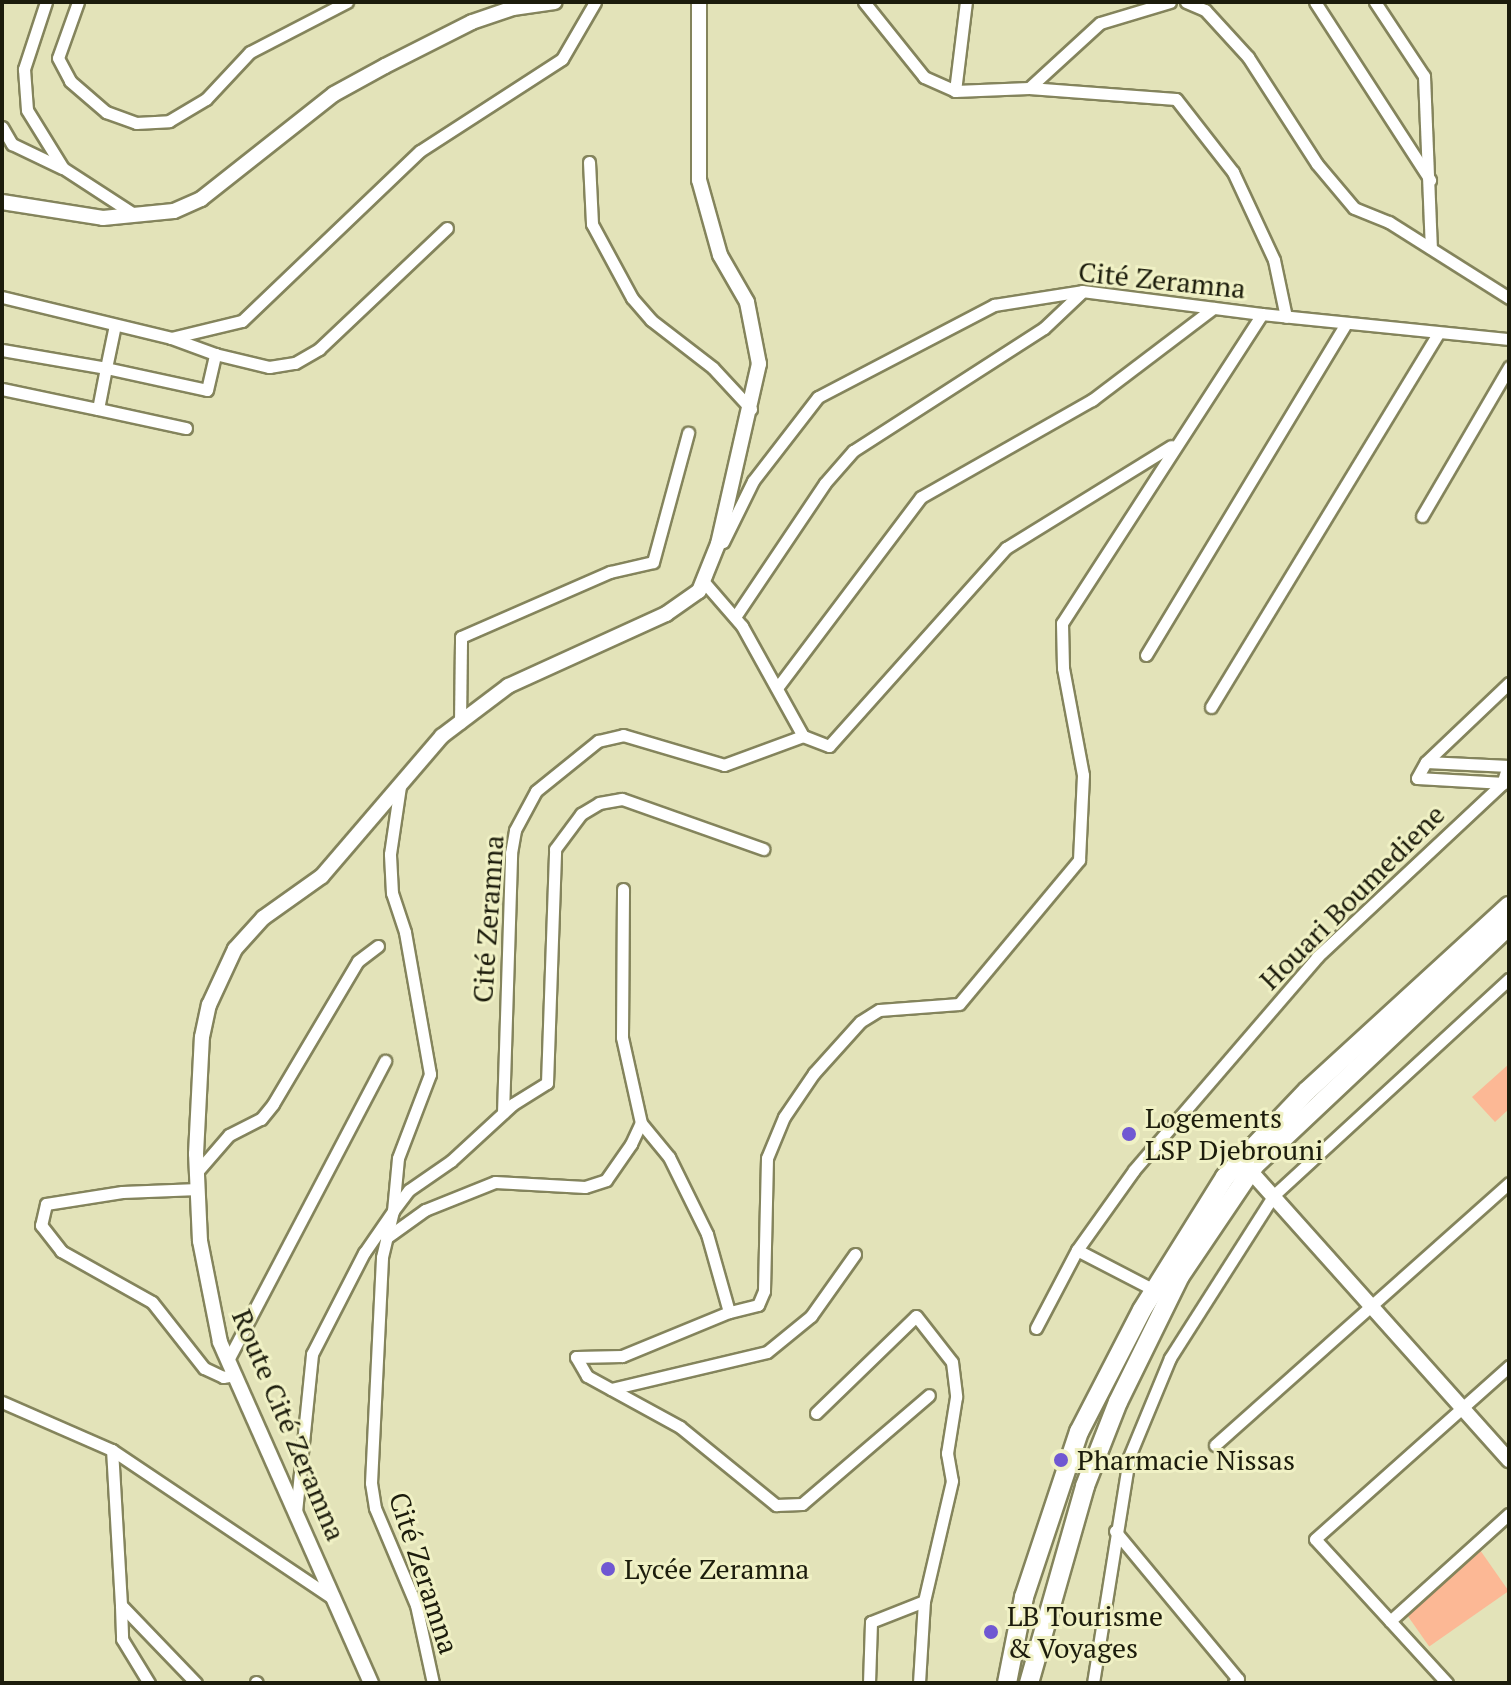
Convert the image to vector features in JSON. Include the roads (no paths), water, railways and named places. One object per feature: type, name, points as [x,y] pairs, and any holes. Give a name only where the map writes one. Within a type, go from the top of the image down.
[{"type":"highway","points":[[1007,1683],[1024,1597],[1068,1461],[1106,1373],[1246,1165],[1307,1091],[1509,906]]},
{"type":"highway","points":[[1246,1165],[1509,926]]},
{"type":"highway","points":[[1029,1683],[1085,1486],[1161,1294]]},
{"type":"street","points":[[39,2],[40,20]]},
{"type":"street","points":[[46,2],[24,69],[27,110],[63,168]]},
{"type":"street","points":[[78,2],[58,58],[70,81],[106,112],[136,123],[169,121],[206,99],[250,52],[347,2]]},
{"type":"street","points":[[2,202],[103,218],[174,211],[201,199],[334,94],[472,22],[513,8],[555,2]]},
{"type":"street","points":[[171,338],[242,321],[420,151],[562,59],[595,2]]},
{"type":"street","name":"Route Cité Zeramna","points":[[371,1683],[338,1602],[228,1360],[204,1274],[197,1172],[202,1037],[209,1005],[235,949],[263,918],[322,876],[442,736],[508,686],[685,604],[703,581],[718,544],[752,410],[759,364],[756,333],[747,302],[720,255],[699,180],[699,2]]},
{"type":"street","points":[[864,2],[924,77],[955,91],[1029,88],[1176,99],[1233,172],[1274,260],[1286,317]]},
{"type":"street","points":[[955,91],[966,2]]},
{"type":"street","points":[[1029,88],[1100,23],[1170,2]]},
{"type":"street","points":[[1186,2],[1205,10],[1248,57],[1317,164],[1354,208],[1431,248],[1509,298]]},
{"type":"street","points":[[1315,2],[1430,180]]},
{"type":"street","points":[[1375,2],[1424,76],[1431,248]]},
{"type":"street","points":[[2,127],[12,144],[63,168],[135,215]]},
{"type":"street","points":[[589,162],[592,224],[632,298],[651,320],[713,368],[752,410]]},
{"type":"street","points":[[2,297],[171,338],[215,354],[269,367],[295,363],[319,349],[447,228]]},
{"type":"street","points":[[735,617],[825,483],[853,451],[1044,328],[1082,291]]},
{"type":"street","name":"Cité Zeramna","points":[[703,581],[753,481],[818,397],[994,305],[1082,291],[1262,314],[1062,623],[1063,668],[1083,775],[1079,860],[959,1004],[879,1010],[860,1022],[814,1073],[784,1117],[767,1158],[764,1291],[758,1305],[729,1312],[622,1356],[576,1357],[587,1376],[680,1427],[776,1505],[802,1504],[929,1395]]},
{"type":"street","points":[[777,688],[921,497],[1092,400],[1213,308]]},
{"type":"street","points":[[1262,314],[1509,339]]},
{"type":"street","points":[[1146,655],[1346,324]]},
{"type":"street","points":[[98,409],[115,325]]},
{"type":"street","points":[[1211,707],[1438,334]]},
{"type":"street","points":[[2,350],[207,390],[215,354]]},
{"type":"street","points":[[1422,516],[1509,367]]},
{"type":"street","points":[[2,389],[186,428]]},
{"type":"street","points":[[460,723],[461,637],[610,572],[653,562],[688,433]]},
{"type":"street","points":[[703,581],[735,617],[803,736],[829,746],[1006,548],[1178,442]]},
{"type":"street","points":[[1506,783],[1417,778],[1426,762],[1492,695],[1509,683]]},
{"type":"street","points":[[1492,695],[1509,695]]},
{"type":"street","name":"Cité Zeramna","points":[[503,1113],[511,853],[515,830],[536,791],[598,741],[623,735],[724,765],[803,736]]},
{"type":"street","points":[[1426,762],[1508,766]]},
{"type":"street","name":"Houari Boumediene","points":[[1036,1328],[1077,1250],[1134,1170],[1317,957],[1506,783],[1508,766]]},
{"type":"street","points":[[393,1211],[398,1158],[430,1074],[405,932],[392,893],[390,854],[400,786]]},
{"type":"street","name":"Cité Zeramna","points":[[296,1513],[312,1354],[364,1253],[409,1190],[451,1161],[503,1113],[547,1083],[555,849],[574,821],[599,803],[622,799],[763,849]]},
{"type":"street","points":[[623,889],[622,1037],[626,1073],[641,1123],[669,1157],[707,1234],[729,1312]]},
{"type":"street","points":[[197,1172],[229,1135],[261,1119],[358,961],[378,946]]},
{"type":"street","points":[[1093,1683],[1129,1457],[1170,1358],[1274,1195],[1509,979]]},
{"type":"street","points":[[228,1360],[385,1061]]},
{"type":"street","points":[[386,1238],[425,1210],[495,1182],[585,1187],[606,1180],[641,1123]]},
{"type":"street","points":[[1246,1165],[1509,1460]]},
{"type":"street","points":[[1215,1445],[1509,1183]]},
{"type":"street","points":[[198,1189],[122,1192],[46,1204],[41,1225],[61,1251],[152,1302],[204,1368],[223,1377],[235,1375]]},
{"type":"street","name":"Cité Zeramna","points":[[393,1211],[386,1238],[371,1483],[375,1508],[416,1605],[433,1683]]},
{"type":"street","points":[[1077,1250],[1161,1294]]},
{"type":"street","points":[[611,1389],[767,1352],[811,1316],[855,1254]]},
{"type":"street","points":[[816,1413],[916,1316],[952,1362],[956,1397],[947,1453],[952,1481],[924,1601],[919,1683]]},
{"type":"street","points":[[1447,1683],[1315,1539],[1509,1366]]},
{"type":"street","points":[[2,1402],[112,1450],[338,1602]]},
{"type":"street","points":[[112,1450],[122,1639],[149,1683]]},
{"type":"street","points":[[1390,1621],[1509,1514]]},
{"type":"street","points":[[1115,1531],[1238,1682]]},
{"type":"street","points":[[869,1683],[871,1622],[924,1601]]},
{"type":"street","points":[[121,1605],[196,1683]]},
{"type":"place","name":"Logements LSP Djebrouni","points":[[1129,1134]]},
{"type":"place","name":"Pharmacie Nissas","points":[[1061,1460]]},
{"type":"place","name":"Lycée Zeramna","points":[[608,1569]]},
{"type":"place","name":"LB Tourisme & Voyages","points":[[991,1632]]}]
